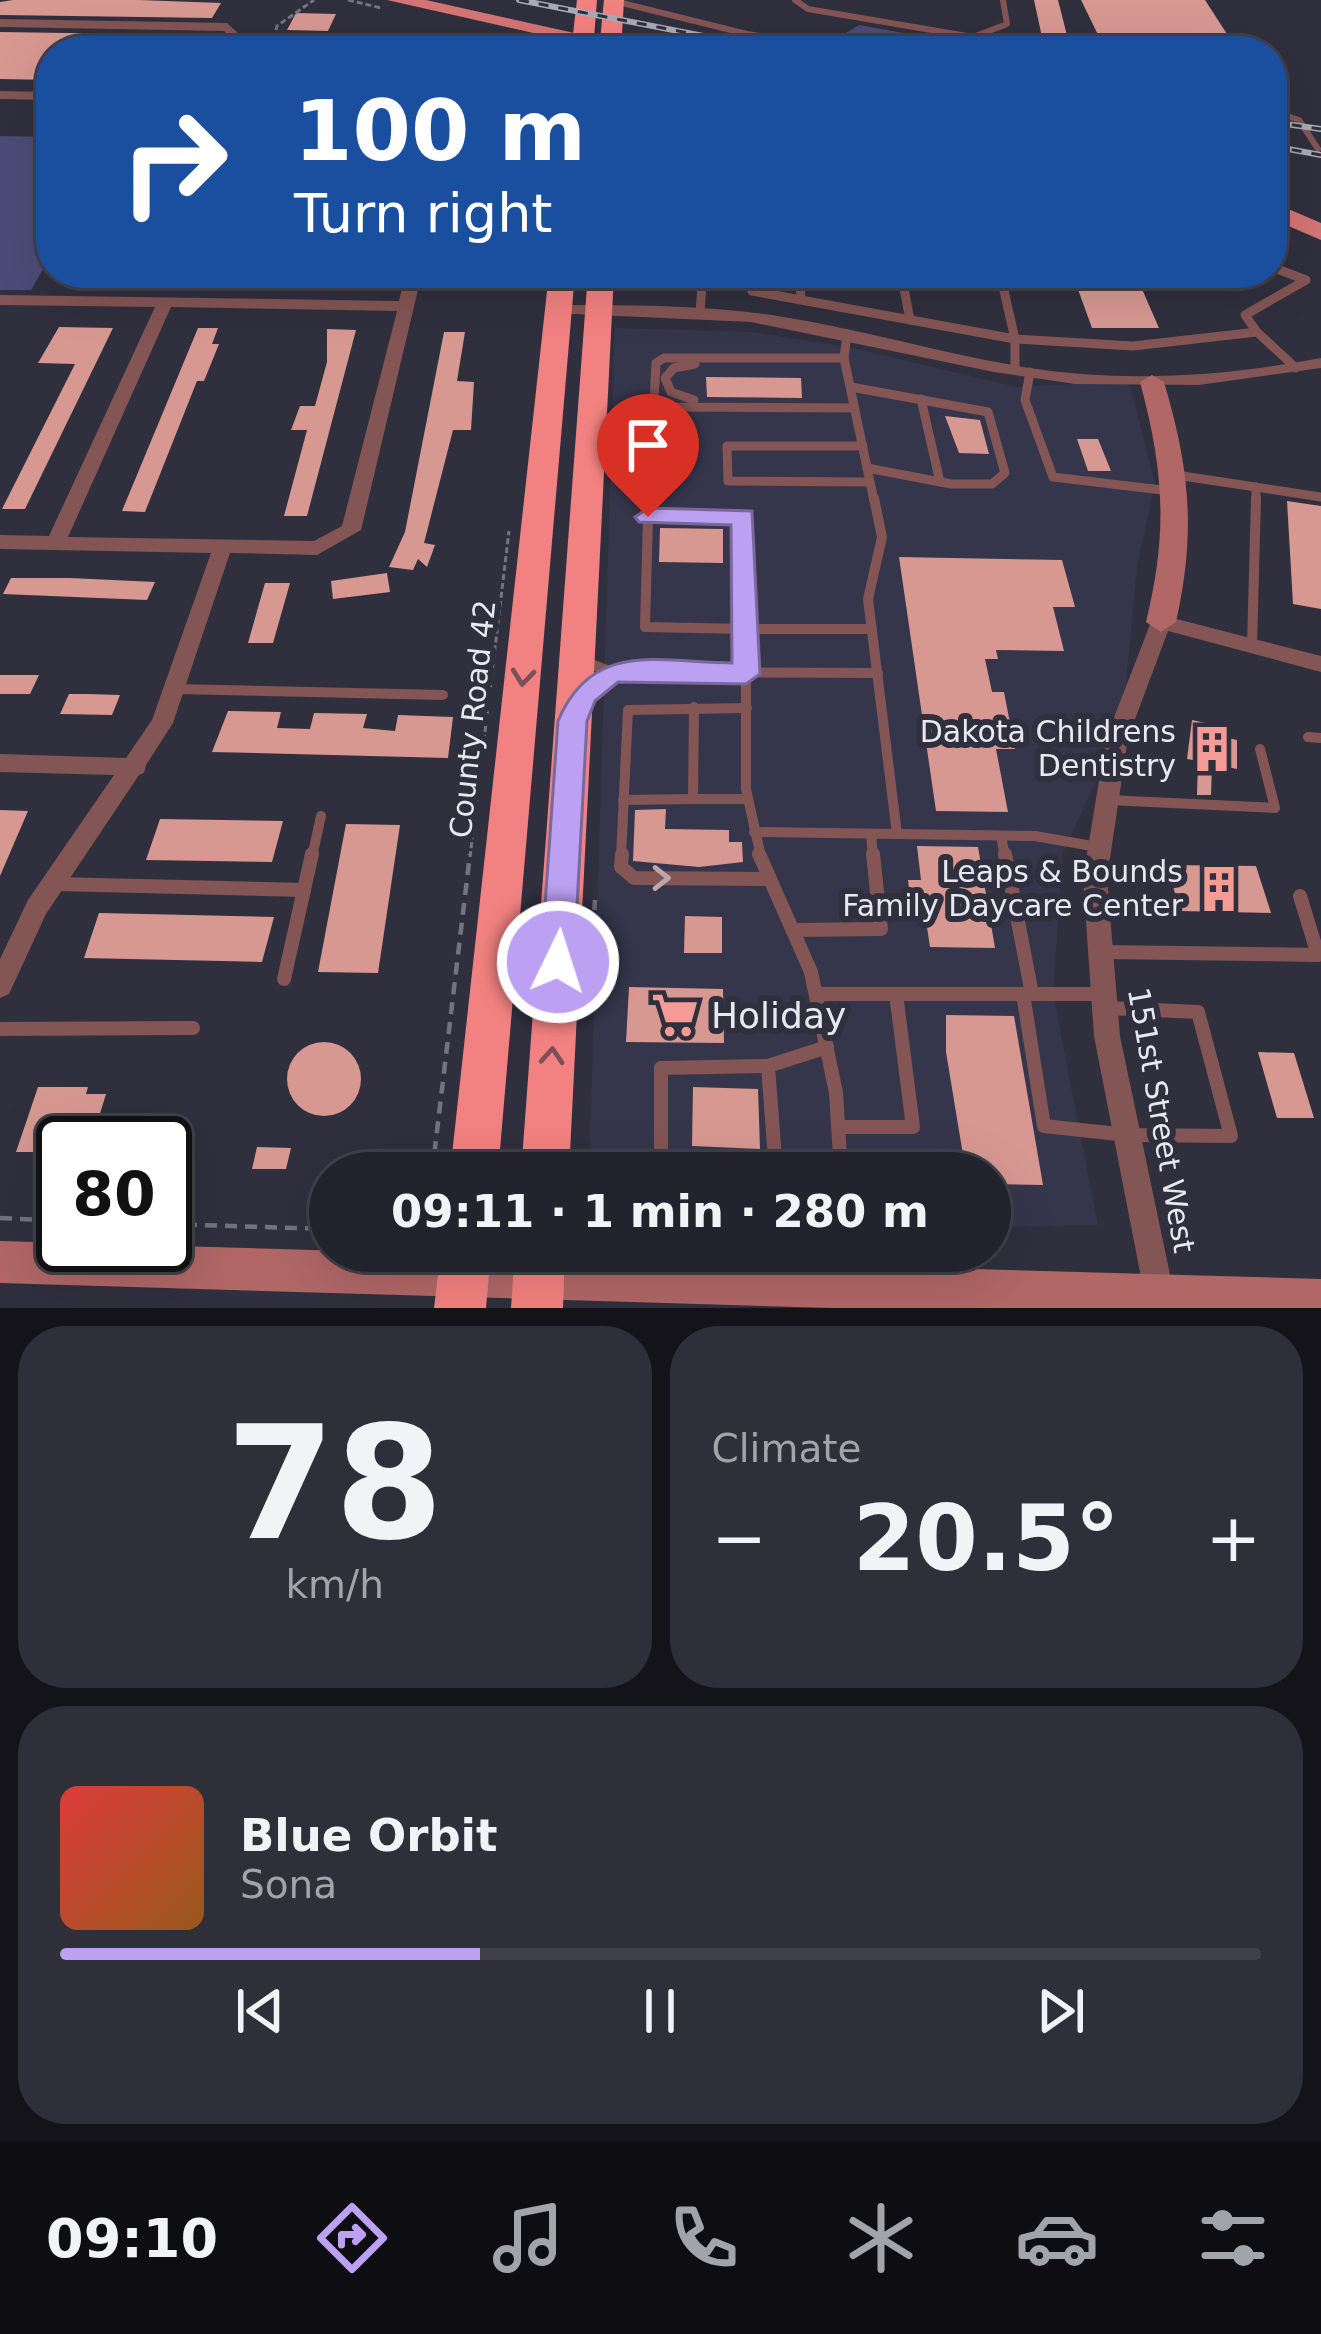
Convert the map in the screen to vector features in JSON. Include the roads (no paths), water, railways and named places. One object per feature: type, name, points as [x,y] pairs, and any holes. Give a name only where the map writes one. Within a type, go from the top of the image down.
[{"type":"highway","points":[[583,36],[587,0]]},
{"type":"highway","points":[[611,36],[614,1]]},
{"type":"highway","name":"County Road 42","points":[[476,1152],[561,288]]},
{"type":"highway","points":[[546,1152],[601,288]]},
{"type":"highway","points":[[550,397],[554,421],[539,613],[547,631],[576,659]]},
{"type":"main road","points":[[397,0],[548,36]]},
{"type":"main road","points":[[1287,217],[1321,232]]},
{"type":"street","points":[[0,23],[232,29],[233,36]]},
{"type":"street","points":[[0,95],[36,96]]},
{"type":"street","points":[[0,542],[317,548],[345,535],[351,530],[410,288]]},
{"type":"street","points":[[0,300],[406,306]]},
{"type":"street","points":[[56,543],[165,302]]},
{"type":"street","points":[[559,310],[700,313],[847,334],[1023,371],[1152,382],[1252,377],[1321,363]]},
{"type":"street","name":"151st Street West","points":[[1152,382],[1178,483],[1177,560],[1161,622],[1117,738],[1096,878],[1104,1001],[1160,1302]]},
{"type":"street","points":[[0,986],[51,884],[136,767],[178,688],[223,546]]},
{"type":"street","points":[[1161,622],[1321,664]]},
{"type":"street","points":[[0,763],[136,767]]},
{"type":"street","points":[[0,1262],[463,1279],[846,1282],[1160,1302],[1321,1301]]},
{"type":"lane","points":[[795,0],[808,9],[967,36]]},
{"type":"lane","points":[[976,36],[1007,24],[1003,0]]},
{"type":"lane","points":[[614,1],[761,36]]},
{"type":"lane","points":[[1287,115],[1299,119],[1318,149]]},
{"type":"lane","points":[[1287,273],[1306,280],[1245,315],[1296,368]]},
{"type":"lane","points":[[700,313],[702,288]]},
{"type":"lane","points":[[752,288],[1015,339],[1133,346],[1257,332]]},
{"type":"lane","points":[[800,288],[801,299]]},
{"type":"lane","points":[[905,288],[910,320]]},
{"type":"lane","points":[[1003,288],[1025,400],[1053,476],[1068,483],[1256,487],[1321,497]]},
{"type":"lane","points":[[847,334],[844,358],[882,537],[868,599],[897,834]]},
{"type":"lane","points":[[844,358],[664,358],[656,363],[654,399],[670,407],[854,408]]},
{"type":"lane","points":[[811,358],[798,364],[699,363],[674,368],[664,378],[671,392],[685,400],[807,402],[819,408]]},
{"type":"lane","points":[[850,387],[988,412],[1005,473],[992,484],[940,482],[868,468]]},
{"type":"lane","points":[[920,399],[940,482]]},
{"type":"lane","points":[[863,446],[727,446],[728,482],[870,482]]},
{"type":"lane","points":[[1252,646],[1256,487]]},
{"type":"lane","points":[[840,1152],[816,994],[770,879],[748,800],[746,629],[743,517],[648,517],[645,627],[746,629],[872,628]]},
{"type":"lane","points":[[576,659],[612,672],[878,673]]},
{"type":"lane","points":[[572,721],[583,694],[612,672]]},
{"type":"lane","points":[[178,688],[443,695]]},
{"type":"lane","points":[[692,799],[694,707]]},
{"type":"lane","points":[[747,708],[628,710],[621,867],[634,878],[770,879]]},
{"type":"lane","points":[[1108,800],[1275,808],[1260,749]]},
{"type":"lane","points":[[623,800],[748,800]]},
{"type":"lane","points":[[284,980],[320,816]]},
{"type":"lane","points":[[754,832],[1001,836],[1100,847]]},
{"type":"lane","points":[[793,930],[880,929],[871,834]]},
{"type":"lane","points":[[816,994],[1027,994],[1198,1012],[1231,1136],[1126,1135],[1044,1126],[1027,994],[1001,836]]},
{"type":"lane","points":[[51,884],[304,890]]},
{"type":"lane","points":[[1101,952],[1318,955],[1300,896]]},
{"type":"lane","points":[[838,1126],[913,1127],[896,994]]},
{"type":"lane","points":[[0,1029],[193,1028]]},
{"type":"lane","points":[[662,1152],[661,1068],[768,1066],[826,1046]]},
{"type":"lane","points":[[768,1066],[774,1152]]},
{"type":"railway","points":[[519,0],[704,36]]},
{"type":"railway","points":[[1287,124],[1321,129]]},
{"type":"railway","points":[[1287,149],[1321,155]]},
{"type":"place","name":"Dakota Childrens Dentistry","points":[[1212,749]]},
{"type":"place","name":"Leaps & Bounds Family Daycare Center","points":[[1219,889]]},
{"type":"place","name":"Holiday","points":[[675,1015]]}]
